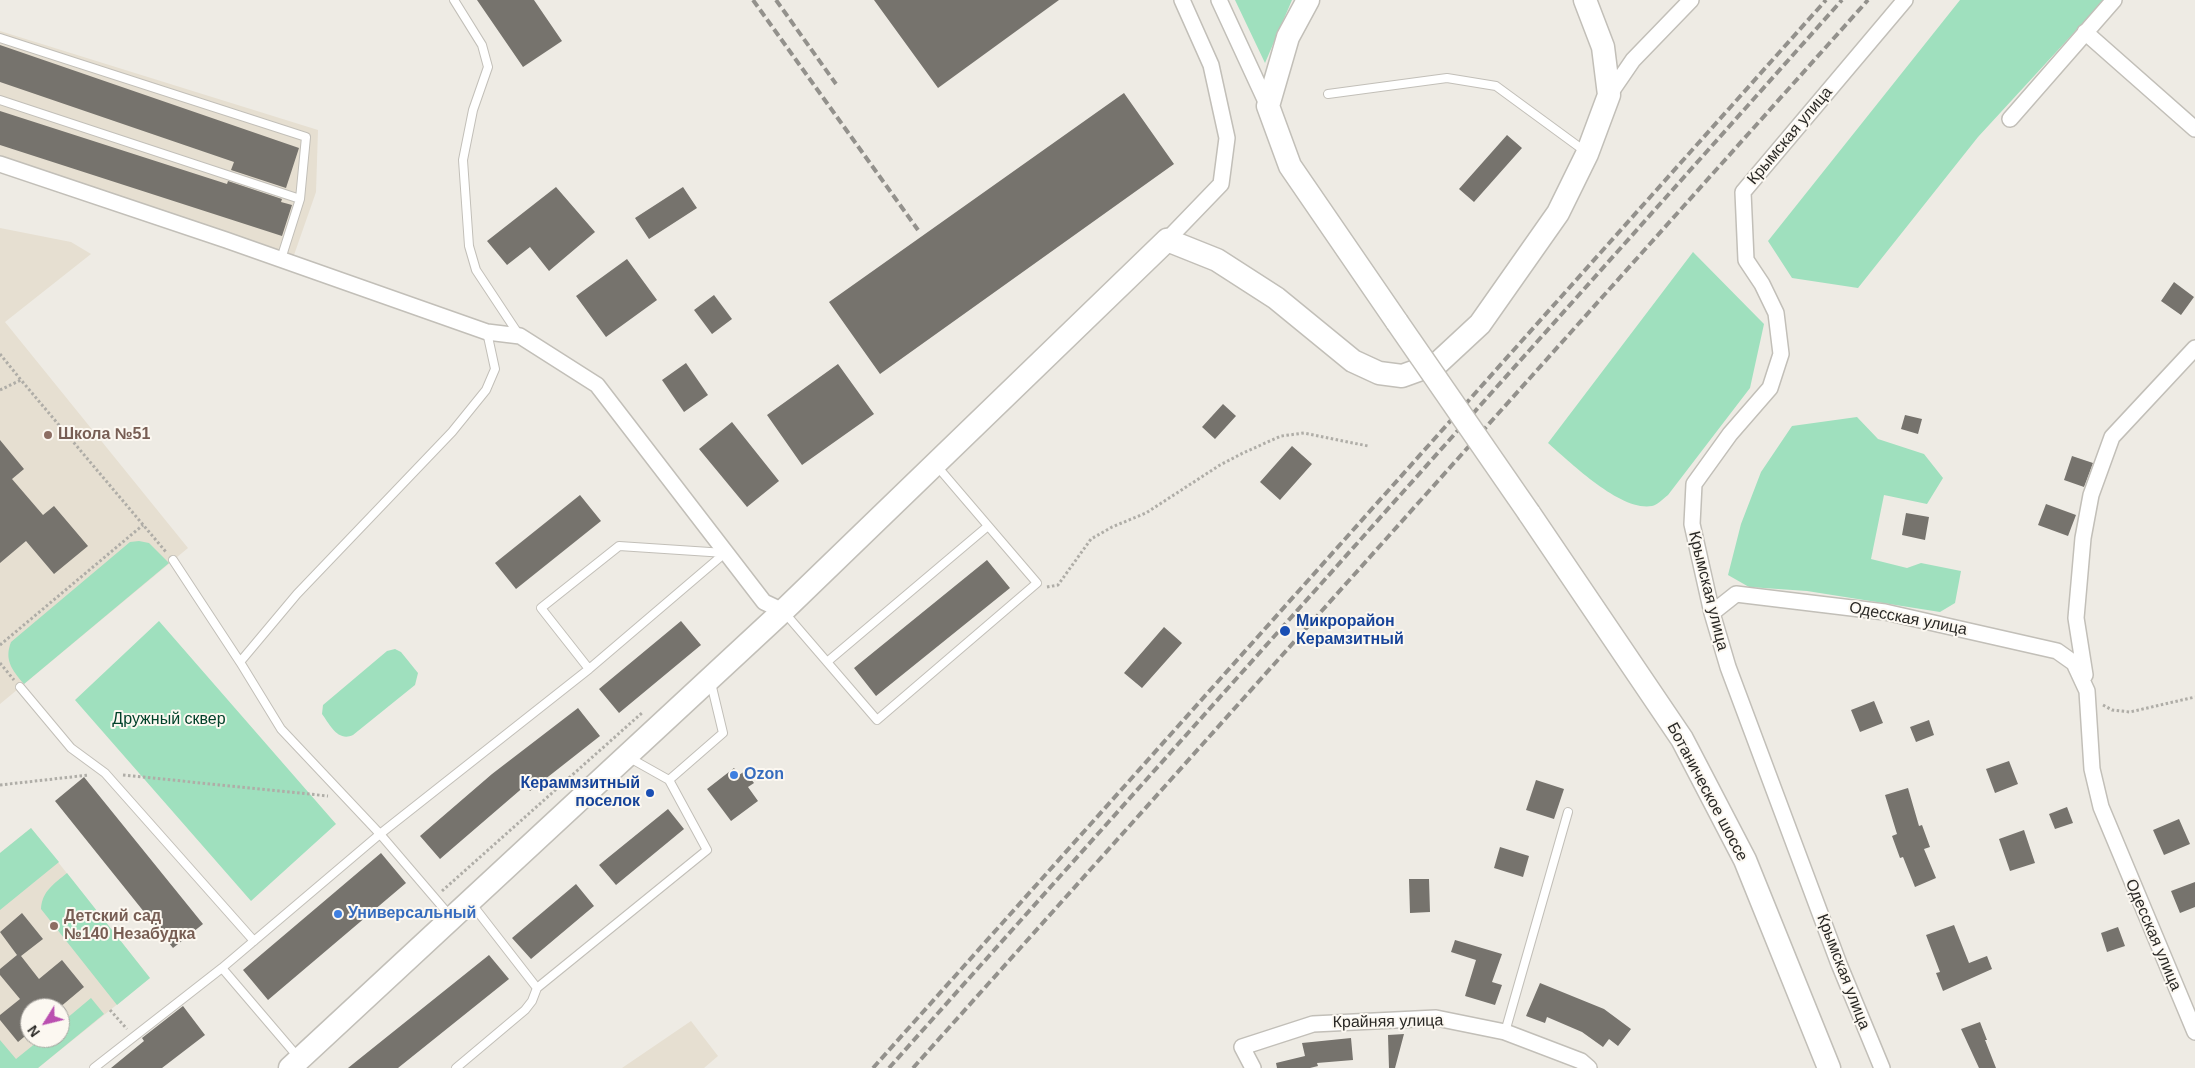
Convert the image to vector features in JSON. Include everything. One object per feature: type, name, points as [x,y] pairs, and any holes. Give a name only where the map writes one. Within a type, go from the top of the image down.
[{"type":"street","points":[[295,1065],[783,611],[1167,240],[1221,184],[1227,138],[1211,65],[1182,0]]},
{"type":"street","points":[[1219,0],[1268,106]]},
{"type":"street","points":[[1268,106],[1288,37],[1308,0]]},
{"type":"street","points":[[1585,0],[1603,47],[1609,95]]},
{"type":"street","points":[[1167,240],[1217,260],[1276,298],[1353,361],[1379,373],[1402,376],[1438,363],[1480,324],[1558,213],[1587,154],[1609,95],[1633,60],[1691,0]]},
{"type":"street","name":"Крымская улица","points":[[1882,1068],[1839,964],[1728,667],[1712,613],[1692,524],[1694,484],[1730,434],[1770,388],[1781,354],[1776,313],[1762,284],[1746,260],[1743,192],[1905,0]]},
{"type":"street","points":[[2010,119],[2114,0]]},
{"type":"street","points":[[2085,32],[2195,129]]},
{"type":"street","name":"Ботаническое шоссе","points":[[1268,106],[1290,166],[1682,739],[1745,860],[1829,1068]]},
{"type":"street","points":[[0,164],[281,259],[487,332],[520,336],[597,385],[764,602],[783,611]]},
{"type":"street","name":"Одесская улица","points":[[2195,348],[2112,437],[2091,495],[2083,538],[2076,618],[2088,691],[2092,769],[2101,807],[2195,1032]]},
{"type":"street","name":"Одесская улица","points":[[1712,613],[1736,594],[1885,612],[2057,651],[2074,663],[2088,691]]},
{"type":"street","name":"Крайняя улица","points":[[1253,1068],[1242,1048],[1313,1024],[1436,1018],[1505,1032],[1581,1062],[1589,1068]]},
{"type":"lane","points":[[454,0],[482,45],[488,68],[473,110],[463,160],[469,246],[476,270],[520,336]]},
{"type":"lane","points":[[0,38],[306,137],[300,199],[281,259]]},
{"type":"lane","points":[[1328,94],[1447,78],[1496,86],[1587,154]]},
{"type":"lane","points":[[0,100],[300,199]]},
{"type":"lane","points":[[240,662],[297,594],[452,432],[486,390],[495,369],[487,332]]},
{"type":"lane","points":[[783,611],[877,720],[1037,583],[935,464]]},
{"type":"lane","points":[[827,662],[988,526]]},
{"type":"lane","points":[[589,669],[540,608],[619,546],[725,553]]},
{"type":"lane","points":[[94,1068],[222,968],[380,834],[589,669],[725,553]]},
{"type":"lane","points":[[173,560],[240,662],[281,729],[380,834],[451,918]]},
{"type":"lane","points":[[669,780],[723,733],[710,678]]},
{"type":"lane","points":[[20,687],[71,748],[105,774],[254,941]]},
{"type":"lane","points":[[456,1068],[525,1010],[532,1001],[537,988],[707,850],[669,780],[626,756]]},
{"type":"lane","points":[[1505,1032],[1568,812]]},
{"type":"lane","points":[[470,901],[537,988]]},
{"type":"lane","points":[[222,968],[295,1065]]},
{"type":"path","points":[[0,354],[173,560]]},
{"type":"path","points":[[0,390],[21,380]]},
{"type":"path","points":[[1037,583],[1049,588],[1058,585],[1091,539],[1112,527],[1146,514],[1220,465],[1281,436],[1304,433],[1368,446]]},
{"type":"path","points":[[0,645],[143,525]]},
{"type":"path","points":[[0,663],[20,687]]},
{"type":"path","points":[[2088,691],[2098,703],[2130,712],[2195,697]]},
{"type":"path","points":[[434,898],[648,708]]},
{"type":"path","points":[[0,786],[105,774],[346,798]]},
{"type":"path","points":[[110,1010],[134,1037]]},
{"type":"shaded area","points":[[0,31],[318,130],[316,192],[294,255],[0,157]]},
{"type":"shaded area","name":"Школа №51","points":[[0,228],[71,242],[91,254],[5,322],[188,548],[0,704]]},
{"type":"shaded area","name":"Детский сад №140 Незабудка","points":[[31,828],[150,978],[70,1042],[70,998],[20,998],[20,1048],[63,1048],[38,1068],[0,1068],[0,853]]},
{"type":"shaded area","points":[[691,1021],[718,1056],[704,1068],[622,1068]]},
{"type":"green space","points":[[1235,0],[1292,0],[1265,63]]},
{"type":"green space","points":[[1960,0],[2104,0],[1978,137],[1858,288],[1792,278],[1768,241]]},
{"type":"green space","points":[[1693,252],[1764,324],[1750,388],[1668,495],[1652,506],[1640,506],[1611,494],[1582,473],[1548,443]]},
{"type":"green space","points":[[1857,417],[1878,439],[1924,454],[1943,478],[1927,504],[1884,495],[1871,559],[1907,568],[1921,563],[1961,571],[1955,603],[1940,612],[1807,591],[1749,587],[1728,575],[1741,524],[1761,472],[1792,426]]},
{"type":"green space","points":[[130,542],[149,543],[169,563],[24,684],[10,664],[8,654],[11,642]]},
{"type":"green space","name":"Дружный сквер","points":[[159,621],[336,824],[251,901],[75,700]]},
{"type":"green space","points":[[395,649],[401,652],[418,673],[415,685],[353,735],[348,737],[339,734],[331,727],[322,714],[323,705],[387,651]]},
{"type":"green space","points":[[31,828],[59,862],[0,910],[0,853]]},
{"type":"green space","points":[[67,873],[150,978],[117,1005],[41,909],[46,893],[53,884]]},
{"type":"green space","points":[[91,998],[104,1014],[70,1042],[70,1016]]},
{"type":"green space","points":[[0,1040],[16,1059],[30,1048],[62,1048],[38,1068],[0,1068]]},
{"type":"building","points":[[477,0],[534,0],[562,41],[523,67]]},
{"type":"building","points":[[874,0],[1059,0],[938,88]]},
{"type":"building","points":[[0,45],[299,148],[286,188],[231,170],[234,162],[0,82]]},
{"type":"building","points":[[1124,93],[1174,164],[880,374],[829,302]]},
{"type":"building","points":[[0,111],[227,184],[228,181],[282,199],[281,202],[292,205],[282,236],[0,145]]},
{"type":"building","points":[[1507,135],[1522,148],[1474,202],[1459,189]]},
{"type":"building","points":[[556,187],[595,232],[549,271],[530,247],[507,265],[487,241]]},
{"type":"building","points":[[683,187],[697,208],[649,239],[635,218]]},
{"type":"building","points":[[627,259],[657,300],[606,337],[576,296]]},
{"type":"building","points":[[2174,282],[2194,297],[2181,315],[2161,301]]},
{"type":"building","points":[[714,295],[732,319],[712,334],[694,310]]},
{"type":"building","points":[[686,363],[708,395],[684,412],[662,380]]},
{"type":"building","points":[[838,364],[874,414],[802,465],[767,415]]},
{"type":"building","points":[[1223,404],[1236,416],[1215,439],[1202,427]]},
{"type":"building","points":[[1905,415],[1922,419],[1918,434],[1901,429]]},
{"type":"building","points":[[732,422],[779,481],[747,507],[699,449]]},
{"type":"building","points":[[0,440],[24,469],[12,479],[43,515],[54,506],[88,546],[54,574],[26,541],[0,563]]},
{"type":"building","points":[[1292,446],[1312,464],[1280,500],[1260,482]]},
{"type":"building","points":[[2072,456],[2093,463],[2084,487],[2064,480]]},
{"type":"building","points":[[580,495],[601,521],[516,589],[495,563]]},
{"type":"building","points":[[2046,504],[2076,515],[2068,536],[2038,525]]},
{"type":"building","points":[[1906,513],[1929,517],[1925,540],[1902,535]]},
{"type":"building","points":[[987,560],[1010,588],[876,696],[854,668]]},
{"type":"building","points":[[681,621],[701,645],[619,713],[599,689]]},
{"type":"building","points":[[1164,627],[1182,643],[1142,688],[1124,673]]},
{"type":"building","points":[[1874,701],[1883,723],[1860,732],[1851,710]]},
{"type":"building","points":[[578,708],[600,736],[530,791],[526,785],[440,859],[420,836],[492,774]]},
{"type":"building","points":[[1929,720],[1934,735],[1916,742],[1910,727]]},
{"type":"building","points":[[2009,761],[2018,784],[1995,793],[1986,769]]},
{"type":"building","points":[[734,768],[739,775],[745,771],[754,783],[748,787],[758,801],[731,821],[707,789]]},
{"type":"building","points":[[84,777],[203,924],[173,948],[55,801]]},
{"type":"building","points":[[1536,780],[1564,789],[1554,819],[1526,810]]},
{"type":"building","points":[[1908,788],[1919,826],[1922,825],[1930,847],[1924,849],[1936,878],[1915,887],[1903,857],[1900,858],[1892,836],[1897,834],[1885,795]]},
{"type":"building","points":[[2067,807],[2073,823],[2055,829],[2049,814]]},
{"type":"building","points":[[668,809],[684,829],[616,885],[599,865]]},
{"type":"building","points":[[2179,819],[2190,844],[2164,855],[2153,830]]},
{"type":"building","points":[[2024,830],[2035,863],[2010,871],[1999,839]]},
{"type":"building","points":[[1500,847],[1529,856],[1523,877],[1494,868]]},
{"type":"building","points":[[381,853],[406,883],[268,1000],[243,970]]},
{"type":"building","points":[[1409,879],[1429,879],[1430,912],[1410,913]]},
{"type":"building","points":[[2195,882],[2195,907],[2180,913],[2171,891]]},
{"type":"building","points":[[576,884],[594,906],[531,959],[512,938]]},
{"type":"building","points":[[22,913],[43,939],[21,956],[39,979],[62,960],[84,987],[70,999],[20,999],[0,975],[0,969],[17,955],[0,932]]},
{"type":"building","points":[[1954,925],[1969,963],[1987,956],[1992,969],[1943,991],[1936,973],[1940,972],[1926,935]]},
{"type":"building","points":[[2118,927],[2125,946],[2107,952],[2101,933]]},
{"type":"building","points":[[1455,940],[1502,954],[1492,982],[1502,985],[1495,1005],[1465,996],[1476,960],[1451,952]]},
{"type":"building","points":[[489,955],[509,979],[398,1068],[348,1068]]},
{"type":"building","points":[[1540,983],[1604,1009],[1631,1029],[1618,1046],[1609,1039],[1603,1047],[1582,1032],[1547,1017],[1545,1023],[1526,1016]]},
{"type":"building","points":[[20,999],[20,1040],[18,1042],[0,1020],[0,1015]]},
{"type":"building","points":[[183,1006],[205,1035],[162,1068],[111,1068],[144,1041],[142,1038]]},
{"type":"building","points":[[1980,1022],[1996,1068],[1979,1068],[1961,1029]]},
{"type":"building","points":[[1404,1034],[1395,1068],[1389,1068],[1388,1035]]},
{"type":"building","points":[[1351,1038],[1353,1060],[1317,1063],[1318,1066],[1310,1068],[1277,1068],[1276,1063],[1305,1056],[1302,1043]]},
{"type":"railway","points":[[753,0],[918,230]]},
{"type":"railway","points":[[776,0],[836,84]]},
{"type":"railway","points":[[873,1068],[1826,0]]},
{"type":"railway","points":[[889,1068],[1842,0]]},
{"type":"railway","points":[[913,1068],[1868,0]]},
{"type":"place","name":"Школа №51","points":[[48,435]]},
{"type":"place","name":"Микрорайон Керамзитный","points":[[1285,631]]},
{"type":"place","name":"Ozon","points":[[734,775]]},
{"type":"place","name":"Кераммзитный поселок","points":[[650,793]]},
{"type":"place","name":"Универсальный","points":[[338,914]]},
{"type":"place","name":"Детский сад №140 Незабудка","points":[[54,926]]}]
